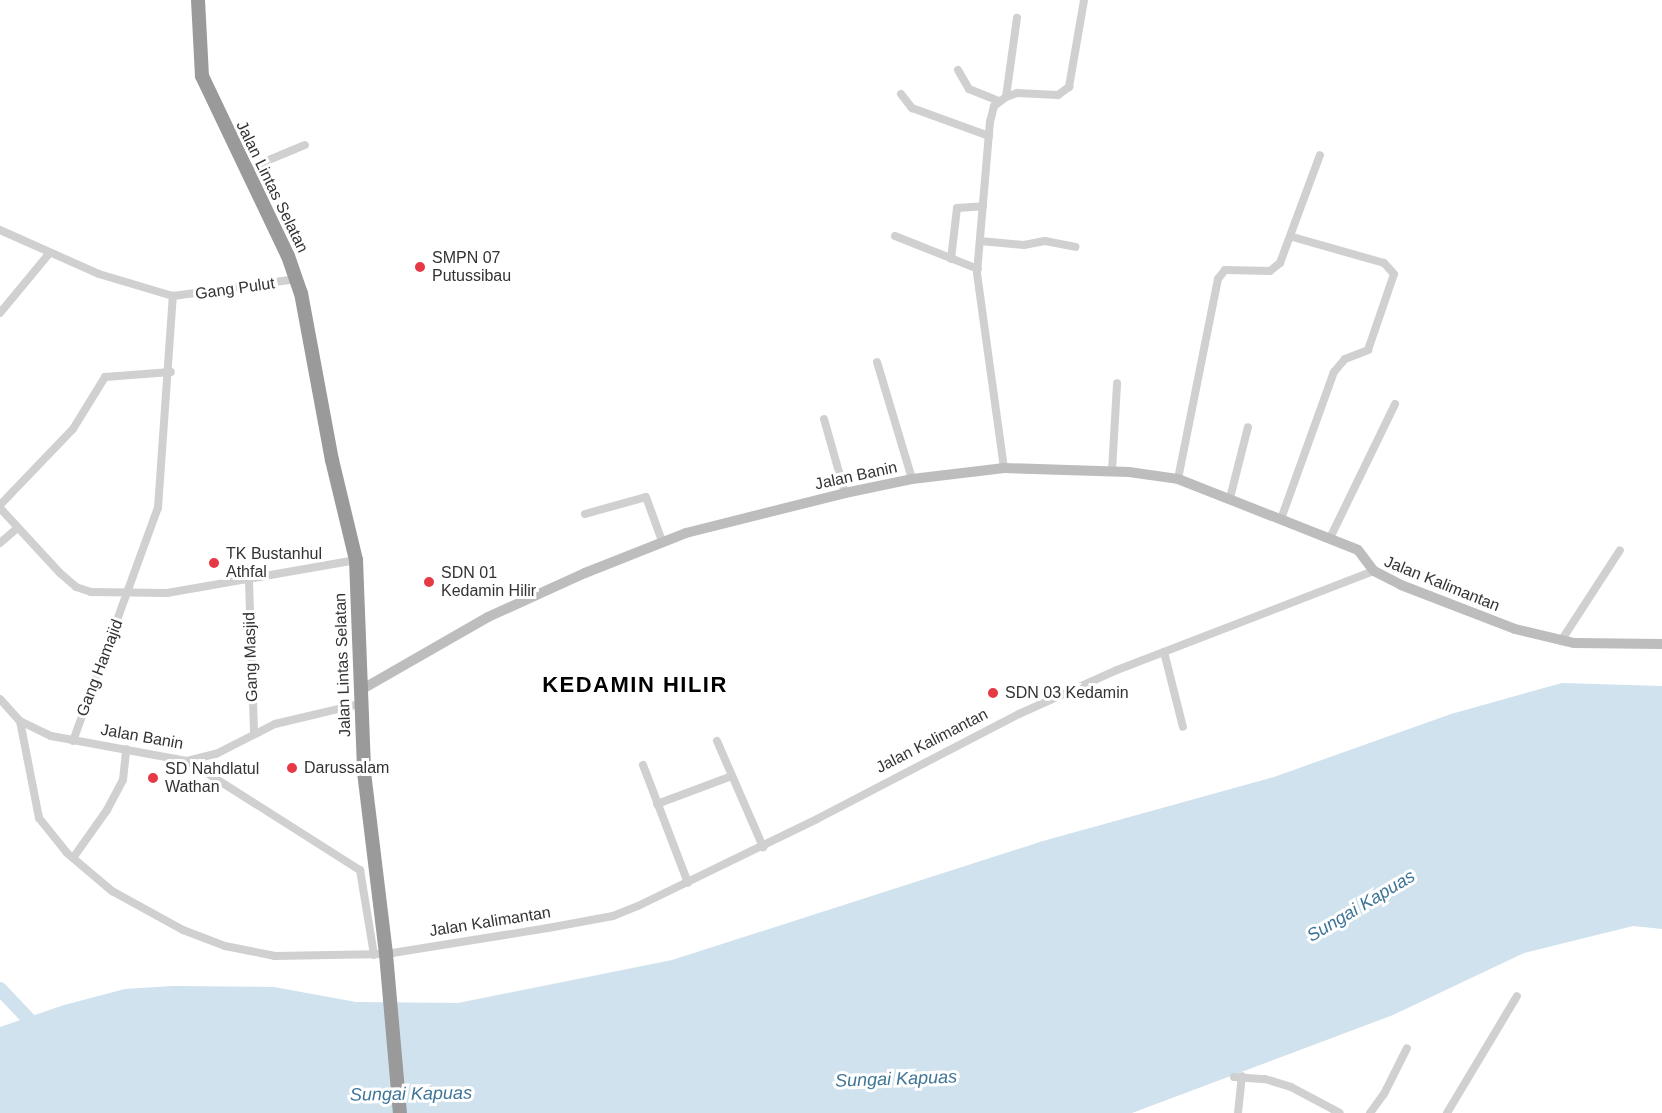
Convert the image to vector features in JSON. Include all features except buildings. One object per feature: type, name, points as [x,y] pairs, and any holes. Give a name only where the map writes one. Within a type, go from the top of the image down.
[{"type":"highway","name":"Jalan Lintas Selatan","points":[[198,0],[202,76],[305,284],[331,434],[365,557],[362,702]]},
{"type":"highway","name":"Jalan Lintas Selatan","points":[[206,0],[210,74],[254,166],[297,279],[356,560],[362,702],[380,955],[388,972],[400,1113]]},
{"type":"street","points":[[1004,468],[978,269],[989,136],[994,106],[1002,99],[1017,93],[1058,94],[1069,87],[1084,0]]},
{"type":"street","points":[[1002,99],[1017,18]]},
{"type":"street","points":[[958,70],[969,88],[1002,99]]},
{"type":"street","points":[[901,94],[912,108],[989,136]]},
{"type":"street","points":[[254,166],[304,145]]},
{"type":"street","points":[[1178,479],[1220,274],[1225,270],[1270,271],[1281,263],[1293,237],[1320,155]]},
{"type":"street","points":[[951,259],[957,208],[983,206]]},
{"type":"street","points":[[0,230],[48,255],[173,296]]},
{"type":"street","points":[[895,236],[978,269]]},
{"type":"street","points":[[1281,519],[1334,372],[1345,359],[1368,350],[1395,274],[1384,263],[1293,237]]},
{"type":"street","points":[[980,241],[1024,245],[1045,241],[1075,247]]},
{"type":"street","points":[[0,313],[48,255]]},
{"type":"street","name":"Gang Pulut","points":[[173,296],[297,279]]},
{"type":"street","name":"Gang Hamajid","points":[[73,741],[158,508],[171,372],[173,296]]},
{"type":"street","points":[[877,362],[912,479]]},
{"type":"street","points":[[171,372],[105,377],[73,429],[0,507],[17,528],[76,587],[128,595],[249,582],[356,560]]},
{"type":"street","points":[[1112,471],[1117,383]]},
{"type":"street","points":[[1330,538],[1395,404]]},
{"type":"street","points":[[824,419],[845,493]]},
{"type":"street","points":[[1230,498],[1248,427]]},
{"type":"street","name":"Jalan Banin","points":[[20,721],[73,741],[187,760],[216,754],[254,732],[362,702],[488,617],[662,542],[845,493],[912,479],[1004,468],[1112,471],[1178,479],[1330,538],[1366,555],[1374,571]]},
{"type":"street","points":[[585,514],[645,497],[662,542]]},
{"type":"street","points":[[0,543],[17,528]]},
{"type":"street","points":[[1561,641],[1620,550]]},
{"type":"street","name":"Jalan Kalimantan","points":[[20,721],[23,753],[39,818],[88,874],[132,903],[225,946],[275,956],[380,955],[613,916],[763,847],[1019,714],[1164,652],[1374,571],[1469,613],[1561,641],[1662,644]]},
{"type":"street","name":"Gang Masjid","points":[[249,582],[254,732]]},
{"type":"street","points":[[1164,652],[1183,727]]},
{"type":"street","points":[[0,699],[20,721]]},
{"type":"street","points":[[717,741],[763,847]]},
{"type":"street","points":[[73,858],[107,810],[123,780],[126,749]]},
{"type":"street","points":[[187,760],[360,870],[380,955]]},
{"type":"street","points":[[643,765],[688,883]]},
{"type":"street","points":[[657,804],[732,776]]},
{"type":"street","points":[[1447,1113],[1517,996]]},
{"type":"street","points":[[1370,1113],[1407,1048]]},
{"type":"street","points":[[1238,1113],[1238,1076],[1291,1087],[1335,1112]]},
{"type":"water","name":"Sungai Kapuas","points":[[1562,683],[1662,686],[1662,929],[1633,926],[1524,953],[1393,1015],[1132,1113],[0,1113],[0,1027],[64,1005],[125,989],[173,986],[274,987],[356,1002],[458,1003],[672,960],[1043,841],[1274,777],[1451,714]]},
{"type":"waterway","points":[[0,989],[38,1029]]},
{"type":"place","name":"SMPN 07 Putussibau","points":[[420,267]]},
{"type":"place","name":"TK Bustanhul Athfal","points":[[214,563]]},
{"type":"place","name":"SDN 01 Kedamin Hilir","points":[[429,582]]},
{"type":"place","name":"SDN 03 Kedamin","points":[[993,693]]},
{"type":"place","name":"Darussalam","points":[[292,768]]},
{"type":"place","name":"SD Nahdlatul Wathan","points":[[153,778]]},
{"type":"district","name":"KEDAMIN HILIR","points":[[635,685]]}]
